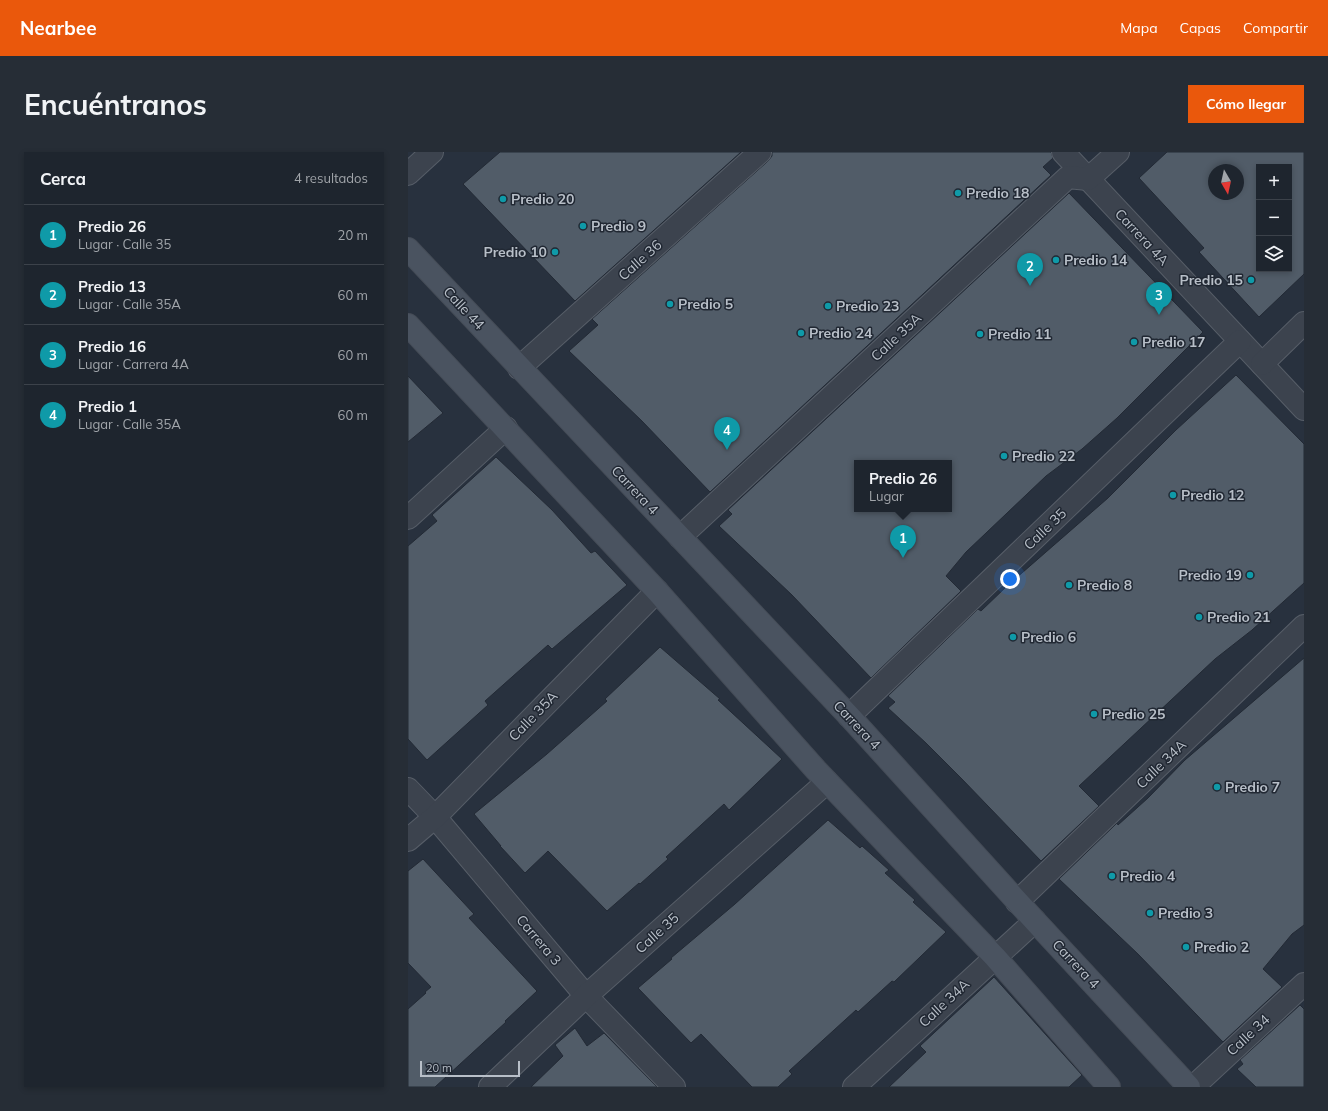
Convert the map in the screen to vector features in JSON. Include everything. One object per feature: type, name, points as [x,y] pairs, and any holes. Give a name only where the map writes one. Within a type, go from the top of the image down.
[{"type":"main road","name":"Calle 44","points":[[408,249],[520,368]]},
{"type":"main road","points":[[408,325],[657,591],[828,782],[995,957],[1110,1087]]},
{"type":"main road","name":"Carrera 4","points":[[520,368],[849,716],[1035,921],[1189,1087]]},
{"type":"street","points":[[408,174],[432,152]]},
{"type":"street","name":"Calle 36","points":[[520,368],[760,152]]},
{"type":"street","name":"Carrera 4A","points":[[1063,152],[1304,409]]},
{"type":"street","points":[[1088,179],[1118,152]]},
{"type":"street","name":"Calle 35A","points":[[680,537],[1068,177],[1088,179]]},
{"type":"street","points":[[1262,364],[1304,324]]},
{"type":"street","name":"Calle 35","points":[[849,716],[1240,341]]},
{"type":"street","points":[[408,518],[506,428]]},
{"type":"street","name":"Calle 35A","points":[[408,840],[434,817],[657,591]]},
{"type":"street","name":"Calle 34A","points":[[1018,902],[1304,626]]},
{"type":"street","name":"Calle 35","points":[[490,1087],[586,996],[828,782]]},
{"type":"street","name":"Carrera 3","points":[[408,789],[434,817],[586,996],[674,1087]]},
{"type":"street","name":"Calle 34A","points":[[854,1087],[1035,921]]},
{"type":"street","name":"Calle 34","points":[[1193,1087],[1304,984]]},
{"type":"building","points":[[500,152],[741,152],[575,301],[463,184]]},
{"type":"building","points":[[772,152],[1051,152],[1053,158],[1043,167],[1051,175],[710,492],[642,421],[569,351],[598,325],[592,319],[768,161],[772,156]]},
{"type":"building","points":[[1167,152],[1304,152],[1304,274],[1259,317],[1199,252],[1204,248],[1139,178]]},
{"type":"building","points":[[1069,193],[1203,332],[1117,418],[1082,449],[1046,476],[966,552],[946,576],[961,591],[871,678],[792,595],[719,526],[732,514],[728,510]]},
{"type":"building","points":[[1236,375],[1304,444],[1304,583],[1252,630],[1215,659],[1079,786],[1099,806],[1041,861],[926,743],[888,708],[895,702],[888,696],[978,609],[981,611],[1007,586],[1108,498],[1176,430]]},
{"type":"building","points":[[408,376],[443,413],[408,442]]},
{"type":"building","points":[[496,457],[552,510],[591,553],[595,551],[627,585],[552,649],[548,645],[485,701],[488,705],[427,760],[408,739],[408,546],[437,521],[432,515]]},
{"type":"building","points":[[660,647],[720,699],[718,700],[782,759],[729,810],[724,804],[666,857],[668,859],[607,911],[548,851],[525,873],[500,846],[474,814],[547,754],[607,701],[605,699]]},
{"type":"building","points":[[1304,658],[1304,925],[1292,934],[1263,969],[1282,987],[1223,1042],[1138,954],[1059,879],[1117,823],[1118,825],[1148,798],[1185,760]]},
{"type":"building","points":[[828,820],[860,848],[862,846],[889,870],[885,873],[915,900],[913,902],[946,932],[894,982],[892,981],[858,1012],[856,1010],[789,1071],[792,1074],[778,1087],[752,1087],[701,1034],[691,1043],[638,988],[735,904]]},
{"type":"building","points":[[423,859],[474,914],[469,918],[537,991],[505,1021],[506,1022],[435,1087],[408,1087],[408,1009],[431,987],[408,963],[408,871]]},
{"type":"building","points":[[994,977],[1082,1075],[1069,1087],[889,1087],[926,1052],[920,1046]]},
{"type":"building","points":[[1300,1005],[1304,1009],[1304,1087],[1256,1087],[1237,1069],[1243,1064],[1240,1060]]},
{"type":"building","points":[[575,1028],[587,1046],[604,1033],[657,1087],[531,1087],[563,1056],[555,1045]]},
{"type":"place","name":"Predio 18","points":[[958,193]]},
{"type":"place","name":"Predio 20","points":[[503,199]]},
{"type":"place","name":"Predio 9","points":[[583,226]]},
{"type":"place","name":"Predio 10","points":[[555,252]]},
{"type":"place","name":"Predio 14","points":[[1056,260]]},
{"type":"place","name":"Predio 15","points":[[1251,280]]},
{"type":"place","name":"Predio 13","points":[[1030,286]]},
{"type":"place","name":"Predio 5","points":[[670,304]]},
{"type":"place","name":"Predio 23","points":[[828,306]]},
{"type":"place","name":"Predio 16","points":[[1159,315]]},
{"type":"place","name":"Predio 24","points":[[801,333]]},
{"type":"place","name":"Predio 11","points":[[980,334]]},
{"type":"place","name":"Predio 17","points":[[1134,342]]},
{"type":"place","name":"Predio 1","points":[[727,450]]},
{"type":"place","name":"Predio 22","points":[[1004,456]]},
{"type":"place","name":"Predio 12","points":[[1173,495]]},
{"type":"place","name":"Predio 26","points":[[903,558]]},
{"type":"place","name":"Predio 19","points":[[1250,575]]},
{"type":"place","name":"Predio 8","points":[[1069,585]]},
{"type":"place","name":"Predio 21","points":[[1199,617]]},
{"type":"place","name":"Predio 6","points":[[1013,637]]},
{"type":"place","name":"Predio 25","points":[[1094,714]]},
{"type":"place","name":"Predio 7","points":[[1217,787]]},
{"type":"place","name":"Predio 4","points":[[1112,876]]},
{"type":"place","name":"Predio 3","points":[[1150,913]]},
{"type":"place","name":"Predio 2","points":[[1186,947]]}]
